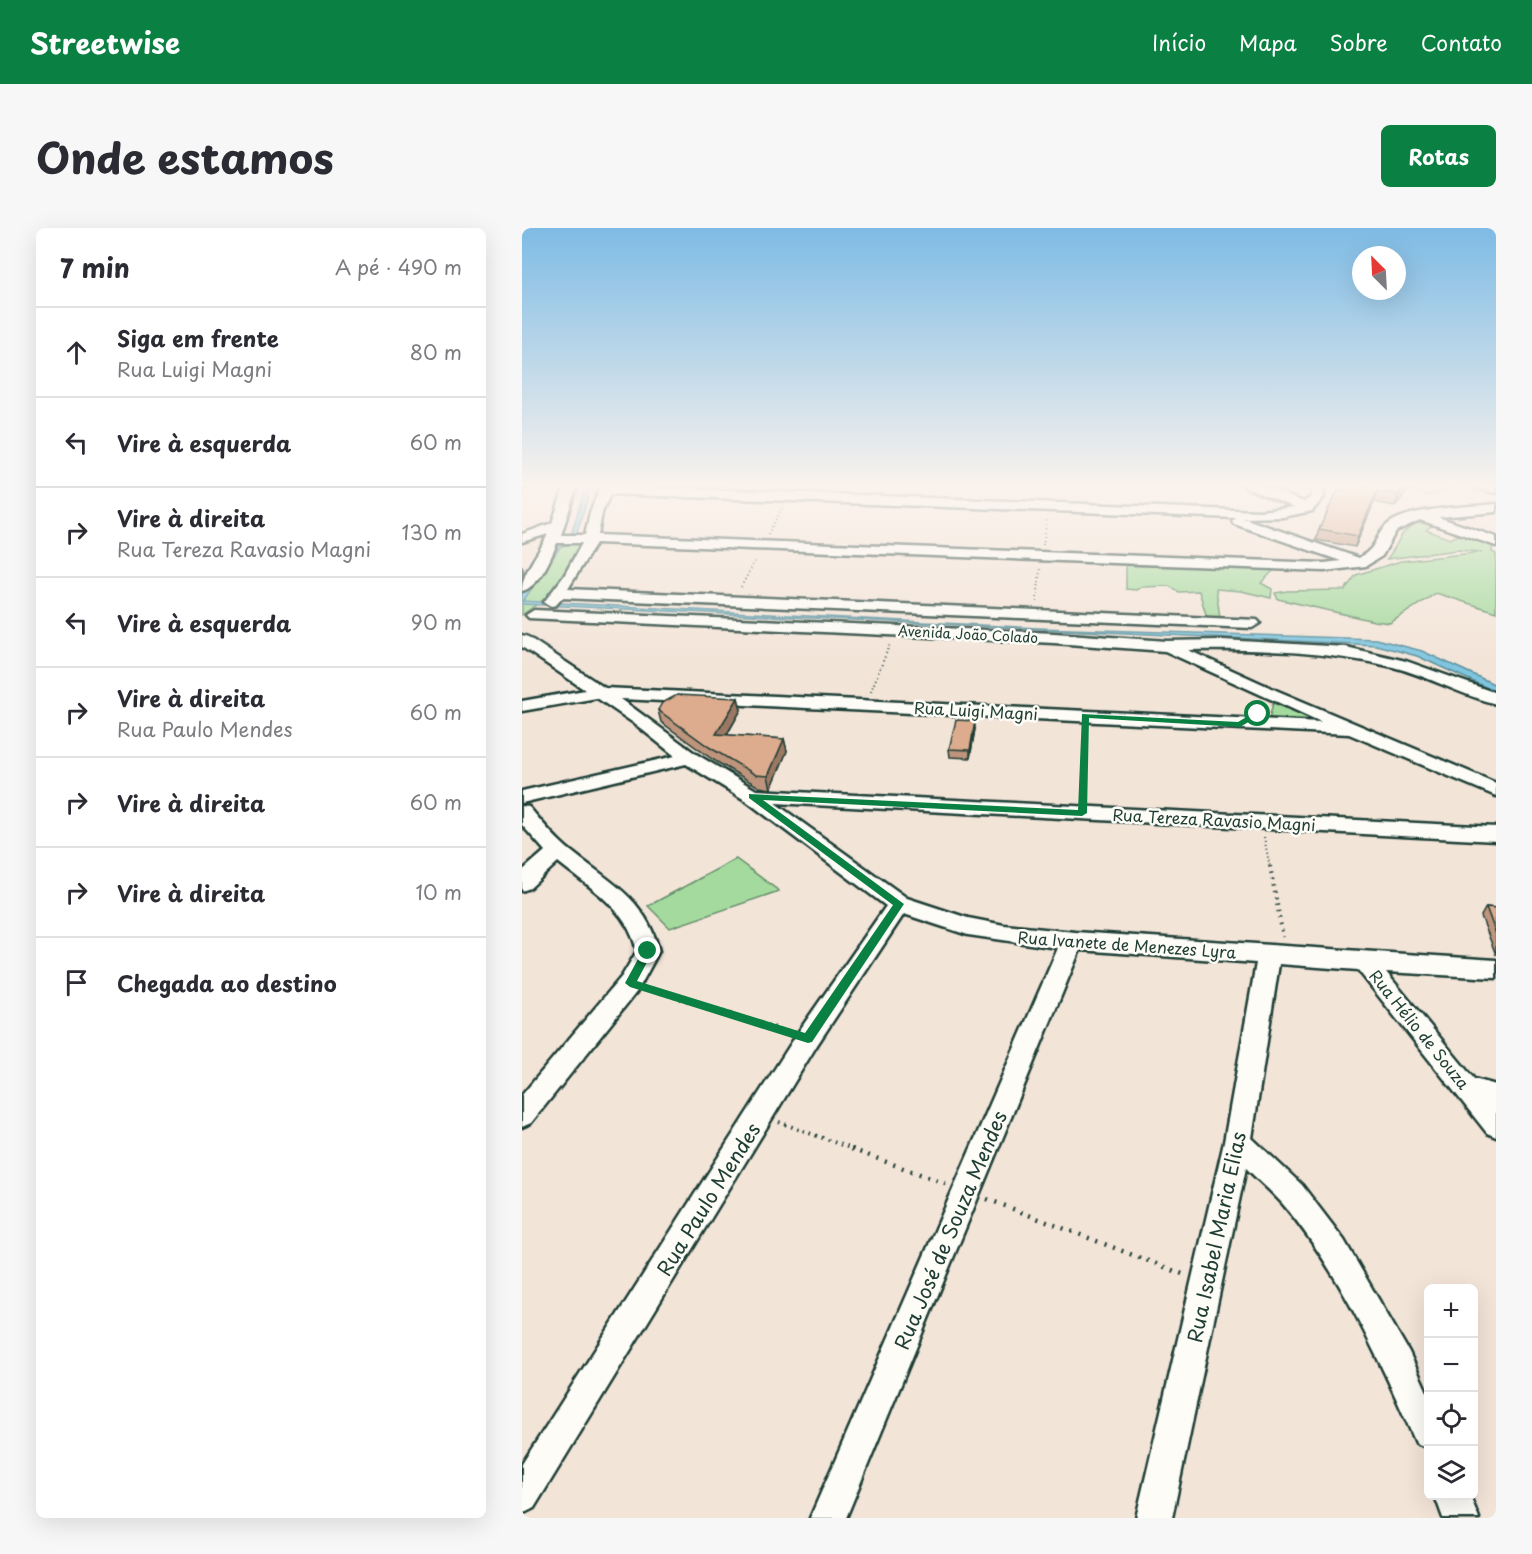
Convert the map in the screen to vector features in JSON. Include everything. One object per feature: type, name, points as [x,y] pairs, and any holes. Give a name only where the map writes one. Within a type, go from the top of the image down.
[{"type":"street","points":[[522,587],[534,575],[549,545]]},
{"type":"street","points":[[528,618],[559,593],[587,545]]},
{"type":"street","points":[[724,545],[1324,567],[1361,563],[1377,553],[1381,545]]},
{"type":"street","points":[[1309,545],[1361,563]]},
{"type":"street","name":"Avenida João Colado","points":[[559,593],[1252,623]]},
{"type":"street","name":"Avenida João Colado","points":[[528,618],[895,631],[1167,646],[1244,646],[1334,651],[1400,664],[1496,699]]},
{"type":"street","name":"Rua Ivanete de Menezes Lyra","points":[[522,640],[641,720],[689,758],[752,796],[899,904],[949,924],[1072,943],[1185,947],[1278,956],[1496,969]]},
{"type":"street","points":[[1167,646],[1272,695],[1496,790]]},
{"type":"street","name":"Rua Luigi Magni","points":[[522,706],[599,693],[1353,729]]},
{"type":"street","points":[[1240,724],[1258,714],[1272,695]]},
{"type":"street","points":[[641,720],[671,696]]},
{"type":"street","points":[[522,797],[689,758]]},
{"type":"street","name":"Rua Tereza Ravasio Magni","points":[[752,796],[1496,834]]},
{"type":"street","points":[[522,812],[558,851],[625,905],[641,924],[648,951],[630,983],[522,1115]]},
{"type":"street","points":[[522,883],[558,851]]},
{"type":"street","name":"Rua Paulo Mendes","points":[[522,1496],[808,1038],[899,904]]},
{"type":"street","name":"Rua José de Souza Mendes","points":[[828,1518],[1072,943]]},
{"type":"street","name":"Rua Isabel Maria Elias","points":[[1155,1518],[1278,956]]},
{"type":"street","name":"Rua Hélio de Souza","points":[[1365,962],[1496,1125]]},
{"type":"street","points":[[1467,1088],[1496,1096]]},
{"type":"street","points":[[1238,1142],[1292,1194],[1334,1250],[1398,1363],[1424,1422]]},
{"type":"street","points":[[1454,1500],[1461,1518]]},
{"type":"path","points":[[1036,615],[1043,545]]},
{"type":"path","points":[[734,600],[762,547]]},
{"type":"path","points":[[866,704],[895,631]]},
{"type":"path","points":[[1082,813],[1085,715]]},
{"type":"path","points":[[1261,821],[1278,956]]},
{"type":"path","points":[[630,983],[808,1038]]},
{"type":"green space","points":[[578,545],[580,551],[551,594],[522,615],[522,593],[561,546]]},
{"type":"green space","points":[[1396,545],[1493,545],[1492,552],[1496,554],[1496,612],[1436,593],[1390,623],[1278,599],[1275,593],[1345,590],[1356,575],[1401,561],[1482,552],[1458,550],[1387,559]]},
{"type":"green space","points":[[1126,565],[1274,570],[1261,583],[1272,589],[1271,598],[1241,591],[1216,589],[1220,618],[1207,618],[1199,591],[1179,592],[1169,586],[1126,589]]},
{"type":"green space","points":[[1273,703],[1327,724],[1269,719]]},
{"type":"green space","points":[[736,859],[779,891],[670,928],[648,906]]},
{"type":"water","points":[[557,545],[562,545],[523,601],[1038,628],[1376,639],[1422,651],[1496,685],[1496,692],[1417,656],[1376,645],[522,604],[522,591]]},
{"type":"building","points":[[677,695],[738,698],[716,734],[784,739],[768,776],[756,775],[709,747],[658,710],[662,703]]},
{"type":"building","points":[[956,720],[975,721],[970,750],[949,749]]},
{"type":"building","points":[[1486,907],[1496,908],[1496,934]]},
{"type":"route","points":[[648,951],[630,983],[808,1038],[899,904],[752,796],[813,801],[913,803],[1082,813],[1085,715],[1240,724],[1258,714]]}]
